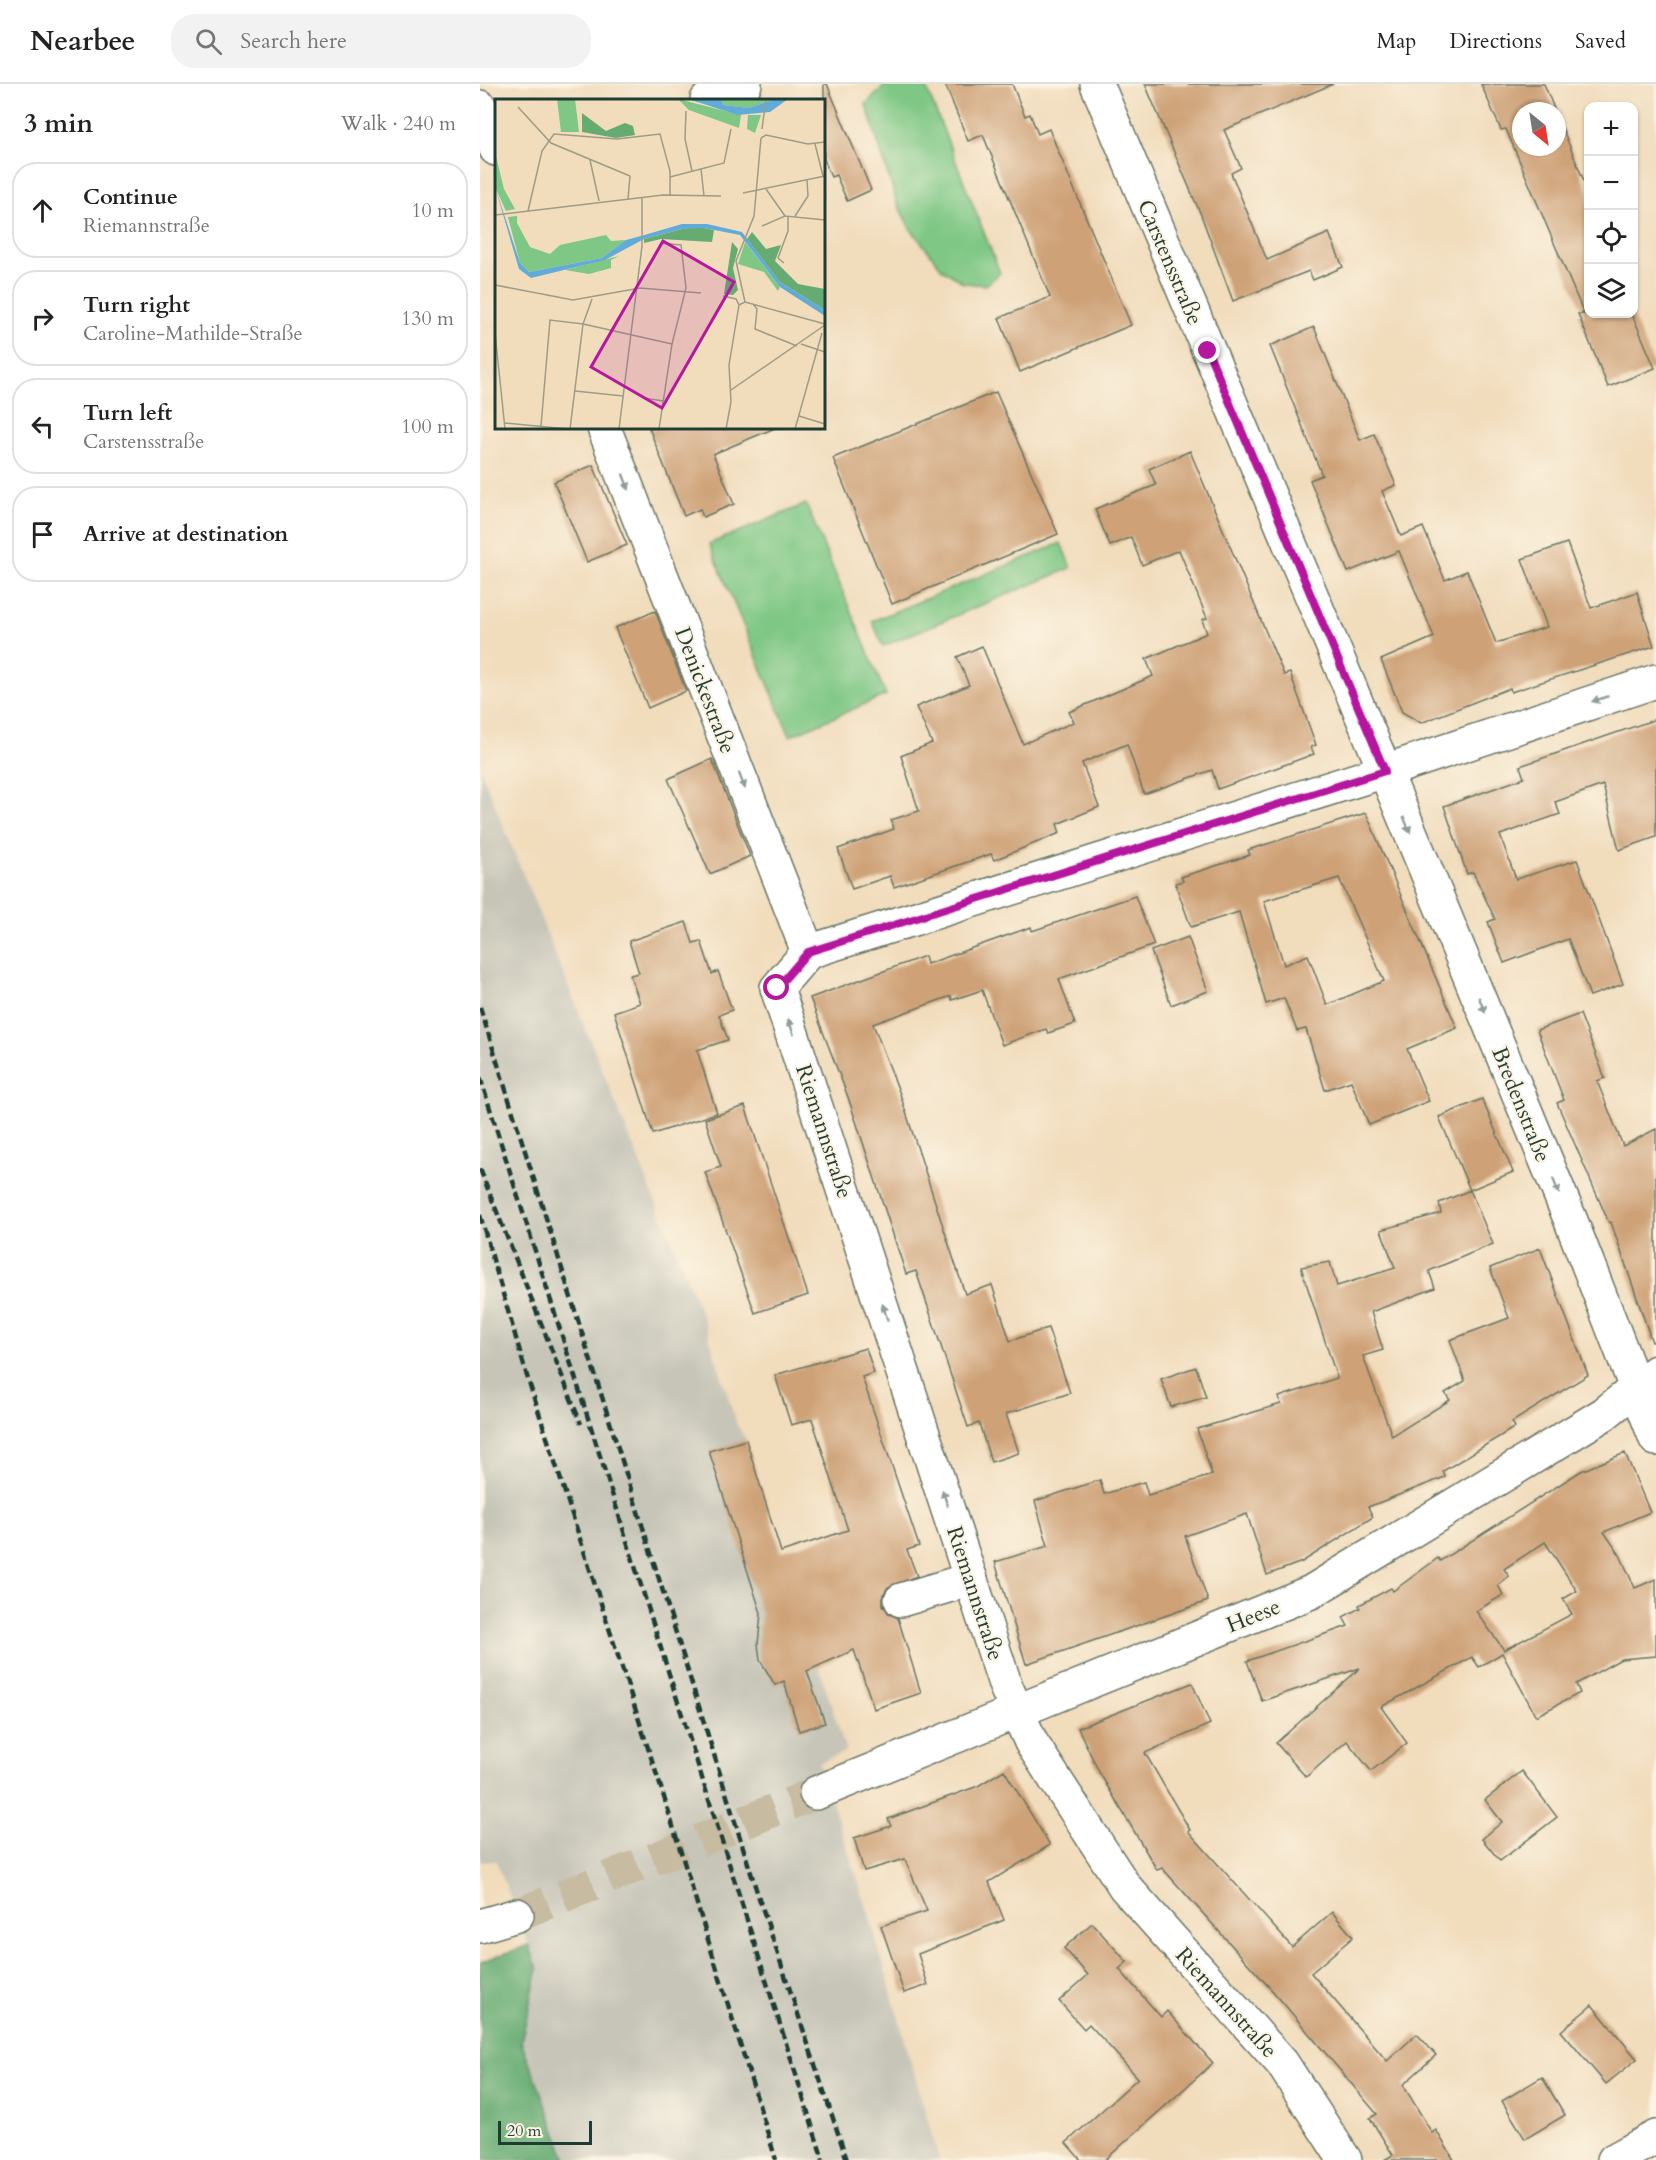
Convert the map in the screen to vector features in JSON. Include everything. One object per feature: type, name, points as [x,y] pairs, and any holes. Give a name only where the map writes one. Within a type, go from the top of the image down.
[{"type":"street","points":[[709,99],[745,84]]},
{"type":"street","name":"Carstensstraße","points":[[1097,84],[1385,771]]},
{"type":"street","points":[[480,107],[495,146]]},
{"type":"street","name":"Denickestraße","points":[[604,429],[808,952]]},
{"type":"street","points":[[808,952],[1385,771],[1656,681]]},
{"type":"street","name":"Bredenstraße","points":[[1385,771],[1646,1380],[1656,1439]]},
{"type":"street","name":"Riemannstraße","points":[[808,952],[777,988],[1006,1687],[1032,1742],[1125,1887],[1282,2063],[1346,2160]]},
{"type":"street","name":"Heese","points":[[816,1793],[1311,1592],[1604,1414],[1646,1380]]},
{"type":"street","points":[[901,1600],[971,1579]]},
{"type":"street","points":[[480,1926],[517,1916]]},
{"type":"street","points":[[1614,2160],[1656,2137]]},
{"type":"shaded area","points":[[480,768],[704,1321],[737,1425],[746,1440],[846,1751],[819,1763],[868,1911],[939,2160],[567,2160],[521,2041],[538,1968],[496,1861],[480,1862]]},
{"type":"green space","points":[[887,84],[925,84],[1000,273],[986,285],[964,283],[943,270],[910,228],[897,203],[866,104]]},
{"type":"green space","points":[[806,504],[886,695],[790,736],[709,544]]},
{"type":"green space","points":[[1061,543],[1071,568],[883,646],[872,621]]},
{"type":"green space","points":[[529,1945],[538,1969],[521,2041],[567,2160],[480,2160],[480,1962]]},
{"type":"building","points":[[824,84],[827,84],[871,190],[847,201],[836,175],[831,177],[825,162]]},
{"type":"building","points":[[945,84],[1012,84],[1025,116],[1030,114],[1038,134],[1049,129],[1131,325],[1020,372],[999,318],[1050,297],[983,135],[968,141]]},
{"type":"building","points":[[1145,84],[1333,84],[1224,130],[1241,168],[1231,173],[1267,260],[1329,233],[1343,267],[1313,280],[1309,271],[1233,301],[1201,215]]},
{"type":"building","points":[[1481,84],[1544,84],[1551,102],[1512,102],[1512,143],[1506,129],[1501,130]]},
{"type":"building","points":[[1566,137],[1584,181],[1584,314],[1517,156],[1566,156]]},
{"type":"building","points":[[1578,314],[1584,314],[1584,318],[1634,318],[1655,368],[1608,387]]},
{"type":"building","points":[[1314,327],[1360,440],[1374,434],[1396,485],[1382,491],[1401,536],[1423,527],[1445,580],[1467,571],[1496,643],[1547,627],[1522,559],[1567,543],[1591,608],[1637,592],[1654,646],[1511,692],[1510,688],[1421,723],[1402,712],[1381,660],[1434,637],[1399,551],[1348,572],[1310,480],[1322,475],[1270,346]]},
{"type":"building","points":[[996,392],[1058,534],[892,604],[833,458]]},
{"type":"building","points":[[649,429],[773,429],[713,454],[734,504],[703,517],[700,509],[684,516]]},
{"type":"building","points":[[1190,451],[1284,675],[1290,673],[1316,745],[1311,747],[1314,754],[1218,789],[1212,770],[1144,794],[1127,744],[1082,763],[1099,807],[1057,824],[1060,833],[994,860],[991,854],[894,887],[890,876],[852,889],[838,849],[894,829],[891,820],[919,811],[901,756],[932,743],[916,707],[969,685],[957,657],[982,646],[1023,744],[1074,722],[1069,712],[1153,676],[1146,659],[1207,633],[1202,620],[1207,618],[1179,550],[1142,565],[1131,537],[1110,546],[1095,509],[1156,485],[1149,469]]},
{"type":"building","points":[[593,465],[627,545],[587,562],[554,482]]},
{"type":"building","points":[[655,611],[686,691],[648,708],[615,628]]},
{"type":"building","points":[[1656,719],[1656,837],[1619,850],[1603,785],[1555,802],[1560,814],[1500,835],[1516,879],[1577,860],[1623,984],[1590,996],[1568,939],[1504,963],[1488,922],[1495,919],[1473,872],[1467,874],[1444,806],[1524,778],[1520,766]]},
{"type":"building","points":[[712,759],[750,856],[710,874],[668,779]]},
{"type":"building","points":[[1366,813],[1457,1028],[1407,1049],[1429,1101],[1369,1125],[1351,1081],[1325,1090],[1306,1029],[1297,1031],[1284,998],[1266,1004],[1239,912],[1191,927],[1175,883],[1183,881],[1181,877],[1250,855],[1248,850]],"holes":[[[1339,878],[1384,981],[1327,1005],[1308,955],[1284,965],[1264,901]]]},
{"type":"building","points":[[1135,896],[1154,945],[1059,979],[1075,1024],[1048,1033],[1046,1029],[1002,1045],[982,990],[952,1000],[951,996],[873,1024],[900,1094],[965,1294],[992,1285],[1010,1341],[1048,1328],[1070,1393],[1006,1414],[1019,1453],[991,1462],[979,1423],[968,1427],[916,1271],[906,1274],[848,1097],[810,998],[925,956],[927,964],[1031,927],[1032,931]]},
{"type":"building","points":[[686,922],[693,943],[701,941],[712,974],[718,971],[732,1010],[719,1015],[728,1040],[697,1050],[717,1113],[653,1134],[614,1012],[640,1003],[630,975],[639,973],[629,941]]},
{"type":"building","points":[[1188,937],[1208,991],[1171,1005],[1151,951]]},
{"type":"building","points":[[1580,1014],[1605,1078],[1597,1081],[1623,1146],[1656,1129],[1656,1341],[1652,1342],[1611,1222],[1609,1223],[1557,1103],[1564,1100],[1537,1030]]},
{"type":"building","points":[[1482,1099],[1513,1172],[1470,1190],[1439,1117]]},
{"type":"building","points":[[745,1106],[808,1295],[755,1313],[705,1172],[721,1167],[705,1119]]},
{"type":"building","points":[[1470,1190],[1493,1244],[1429,1271],[1435,1288],[1371,1312],[1383,1350],[1363,1356],[1392,1436],[1450,1400],[1445,1393],[1465,1381],[1450,1340],[1509,1318],[1490,1268],[1540,1248],[1588,1375],[1512,1422],[1515,1427],[1443,1471],[1445,1477],[1368,1507],[1373,1517],[1302,1562],[1267,1575],[1247,1514],[1185,1536],[1208,1601],[1026,1664],[995,1562],[1048,1546],[1035,1501],[1100,1480],[1104,1494],[1144,1482],[1148,1495],[1212,1475],[1197,1429],[1281,1404],[1279,1397],[1337,1378],[1301,1267],[1330,1262],[1337,1286],[1395,1268],[1381,1230],[1441,1213],[1439,1203]]},
{"type":"building","points":[[866,1348],[874,1373],[862,1377],[919,1546],[907,1550],[917,1576],[888,1587],[883,1595],[883,1605],[889,1614],[898,1618],[921,1693],[874,1709],[854,1650],[807,1671],[825,1723],[799,1731],[784,1681],[775,1685],[760,1660],[758,1644],[761,1613],[709,1451],[746,1440],[781,1552],[848,1530],[812,1419],[791,1425],[775,1375]]},
{"type":"building","points":[[1196,1367],[1206,1397],[1171,1407],[1161,1379]]},
{"type":"building","points":[[1625,1453],[1650,1512],[1604,1532],[1620,1555],[1635,1588],[1656,1579],[1656,1656],[1621,1659],[1576,1684],[1580,1693],[1536,1716],[1502,1653],[1479,1667],[1472,1657],[1381,1707],[1407,1743],[1371,1771],[1347,1741],[1306,1777],[1276,1743],[1360,1668],[1262,1701],[1247,1661],[1348,1626],[1343,1617],[1360,1608],[1359,1605],[1391,1588],[1393,1591],[1438,1558],[1440,1561],[1581,1471]],"holes":[[[1545,1542],[1577,1591],[1563,1599],[1572,1614],[1504,1650],[1476,1611],[1503,1595],[1498,1585],[1509,1576],[1504,1569]]]},
{"type":"building","points":[[1192,1683],[1210,1724],[1145,1753],[1190,1830],[1188,1831],[1292,1947],[1332,1912],[1353,1937],[1311,1973],[1387,2061],[1417,2034],[1436,2055],[1403,2085],[1432,2133],[1436,2130],[1454,2160],[1384,2160],[1393,2155],[1370,2118],[1377,2114],[1278,1997],[1162,1868],[1157,1870],[1099,1772],[1078,1728]]},
{"type":"building","points":[[1004,1770],[1050,1845],[989,1882],[1004,1920],[918,1954],[928,1985],[904,1993],[881,1926],[927,1911],[905,1859],[864,1871],[854,1838],[891,1826],[888,1819],[978,1786]]},
{"type":"building","points":[[1522,1771],[1557,1817],[1500,1861],[1482,1839],[1502,1822],[1485,1800]]},
{"type":"building","points":[[1092,1923],[1127,1962],[1119,1969],[1161,2017],[1167,2011],[1213,2063],[1105,2160],[1081,2160],[1066,2143],[1138,2078],[1089,2024],[1084,2029],[1059,2001],[1088,1975],[1064,1948]]},
{"type":"building","points":[[1592,2005],[1637,2059],[1606,2084],[1561,2031]]},
{"type":"building","points":[[1542,2077],[1565,2115],[1525,2139],[1502,2101]]},
{"type":"tunnel","points":[[517,1915],[816,1793]]},
{"type":"railway","points":[[480,1007],[757,1892],[847,2160]]},
{"type":"railway","points":[[480,1077],[823,2160]]},
{"type":"railway","points":[[480,1169],[581,1424]]},
{"type":"railway","points":[[480,1215],[527,1376],[663,1794],[776,2160]]},
{"type":"route","points":[[777,988],[808,952],[1385,771],[1208,351]]}]
